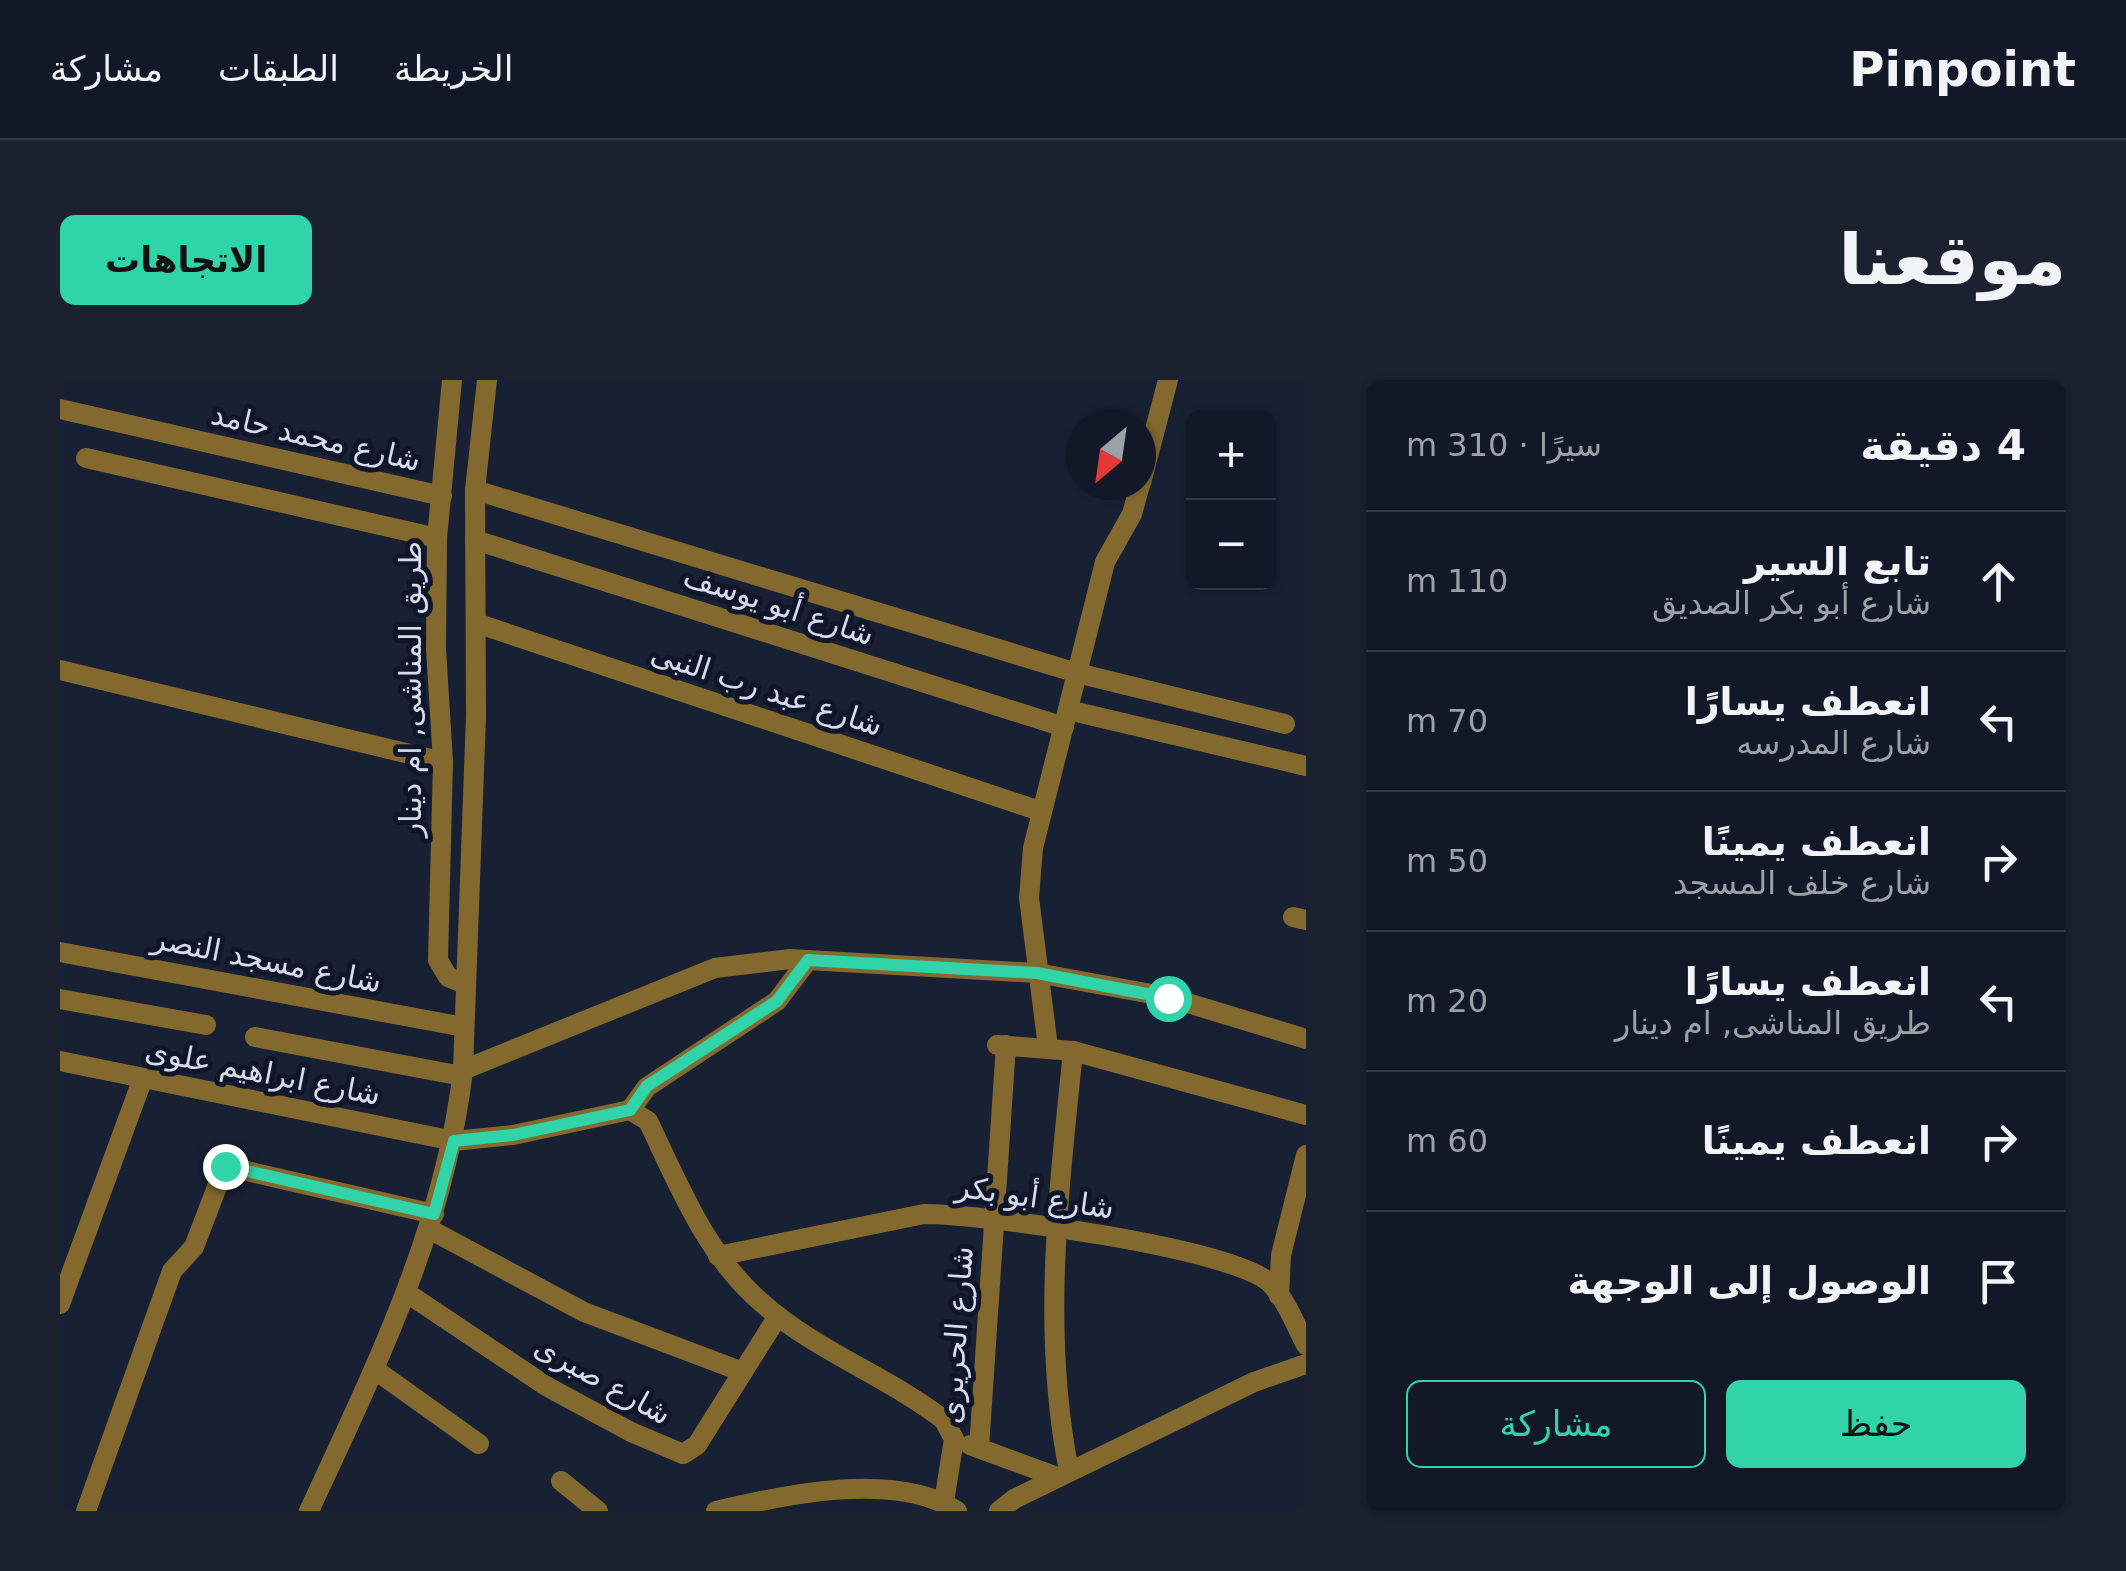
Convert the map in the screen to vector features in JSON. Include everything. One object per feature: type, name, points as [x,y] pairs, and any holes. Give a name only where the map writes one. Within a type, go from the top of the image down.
[{"type":"street","name":"طريق المناشى, ام دينار","points":[[452,380],[437,538],[436,649],[443,762],[438,960],[448,977],[465,984]]},
{"type":"street","name":"طريق المناشى, ام دينار","points":[[309,1511],[406,1293],[432,1221],[454,1141],[463,1073],[476,623],[475,490],[487,380]]},
{"type":"street","points":[[1156,426],[1168,380]]},
{"type":"street","name":"شارع محمد حامد","points":[[60,408],[442,496]]},
{"type":"street","points":[[86,458],[437,538]]},
{"type":"street","points":[[475,490],[1076,673],[1285,724]]},
{"type":"street","points":[[1136,500],[1105,562],[1040,812],[1029,898],[1048,1047],[1306,1115]]},
{"type":"street","name":"شارع أبو يوسف","points":[[475,540],[1066,718],[1306,766]]},
{"type":"street","name":"شارع عبد رب النبى","points":[[476,623],[1040,812]]},
{"type":"street","points":[[60,670],[443,762]]},
{"type":"street","name":"شارع مسجد النصر","points":[[60,952],[464,1027]]},
{"type":"street","points":[[808,960],[777,1001],[647,1086],[630,1110],[648,1121],[718,1256],[741,1284],[778,1316],[936,1414],[954,1439],[1063,1474]]},
{"type":"street","points":[[255,1037],[463,1073],[715,968],[808,960],[1037,973],[1168,998],[1306,1038]]},
{"type":"street","points":[[60,998],[206,1026]]},
{"type":"street","name":"شارع الحريرى","points":[[979,1448],[994,1220],[1000,1045],[1048,1047]]},
{"type":"street","points":[[1063,1474],[1055,1398],[1056,1229],[1073,1051]]},
{"type":"street","name":"شارع ابراهيم علوى","points":[[60,1061],[454,1141],[513,1135],[630,1110]]},
{"type":"street","points":[[60,1304],[142,1078]]},
{"type":"street","points":[[1278,1296],[1281,1255],[1306,1155]]},
{"type":"street","points":[[86,1511],[172,1271],[194,1247],[225,1166],[432,1221],[548,1295],[742,1372]]},
{"type":"street","name":"شارع أبو بكر","points":[[718,1256],[924,1214],[1056,1229],[1170,1247],[1256,1275],[1272,1285],[1306,1345]]},
{"type":"street","name":"شارع صبرى","points":[[406,1293],[546,1386],[674,1453],[691,1451],[697,1445],[778,1316]]},
{"type":"street","points":[[999,1511],[1063,1474],[1254,1382],[1306,1364]]},
{"type":"street","points":[[374,1369],[479,1444]]},
{"type":"street","points":[[716,1511],[755,1502],[864,1489],[914,1494],[951,1506],[954,1439]]},
{"type":"street","points":[[561,1481],[598,1511]]},
{"type":"route","points":[[225,1166],[434,1214],[454,1141],[513,1135],[630,1110],[647,1086],[783,996],[808,960],[1037,973],[1168,998]]}]
